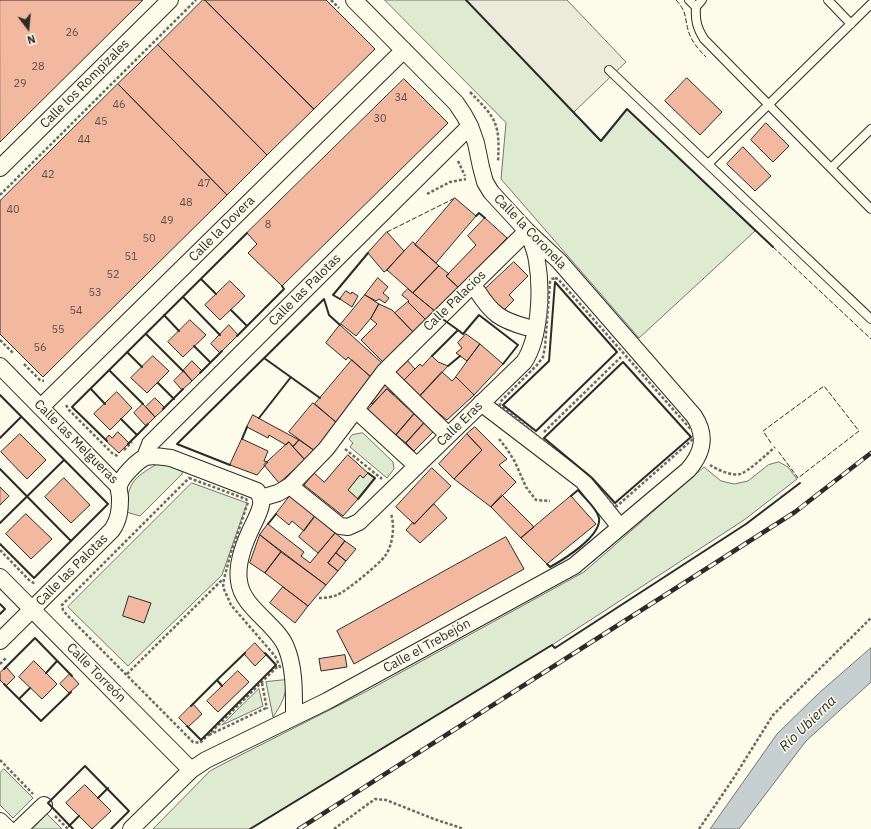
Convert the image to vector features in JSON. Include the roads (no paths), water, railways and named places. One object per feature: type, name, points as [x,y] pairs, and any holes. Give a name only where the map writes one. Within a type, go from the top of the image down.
[{"type":"street","name":"Calle los Rompizales","points":[[0,168],[170,0]]},
{"type":"street","name":"Calle la Coronela","points":[[354,0],[456,104],[470,126],[485,182],[491,192],[527,231],[559,261],[694,416],[698,422],[702,440]]},
{"type":"street","name":"Calle la Dovera","points":[[41,407],[404,50]]},
{"type":"street","name":"Calle las Palotas","points":[[145,457],[150,444],[470,126]]},
{"type":"street","name":"Calle Palacios","points":[[261,498],[278,493],[290,486],[326,449],[384,372],[527,231]]},
{"type":"street","name":"Calle Eras","points":[[290,486],[340,526],[348,527],[358,522],[385,489],[417,466],[524,362],[530,353],[534,342],[537,326],[539,272],[537,260],[527,231]]},
{"type":"street","points":[[478,292],[488,308],[508,322],[526,327]]},
{"type":"street","name":"Calle las Melgueras","points":[[0,366],[119,486],[125,474],[145,457]]},
{"type":"street","points":[[384,372],[448,435]]},
{"type":"street","points":[[481,403],[583,481],[620,527]]},
{"type":"street","points":[[356,410],[417,466]]},
{"type":"street","name":"Calle el Trebejón","points":[[131,829],[191,770],[206,760],[327,701],[574,566],[688,470],[698,458],[702,440]]},
{"type":"street","points":[[145,457],[156,456],[171,458],[257,491],[261,498],[262,506],[240,559],[238,580],[240,590],[258,613],[278,634],[286,647],[292,670],[294,717]]},
{"type":"street","name":"Calle las Palotas","points":[[0,641],[112,530],[118,519],[120,509],[119,486]]},
{"type":"street","name":"Calle Torreón","points":[[0,577],[191,770]]},
{"type":"street","points":[[19,829],[44,805]]},
{"type":"street","points":[[0,821],[8,829]]},
{"type":"lane","points":[[688,0],[696,7]]},
{"type":"lane","points":[[702,0],[696,7],[696,20],[698,30],[704,39],[871,209]]},
{"type":"lane","points":[[828,0],[851,24]]},
{"type":"lane","points":[[708,164],[871,4]]},
{"type":"lane","points":[[609,70],[871,319]]},
{"type":"lane","points":[[831,168],[871,129]]},
{"type":"water","name":"Río Ubierna","points":[[871,648],[871,682],[806,741],[739,829],[710,829],[777,734],[819,693]]},
{"type":"railway","points":[[299,829],[795,512],[871,453]]}]
